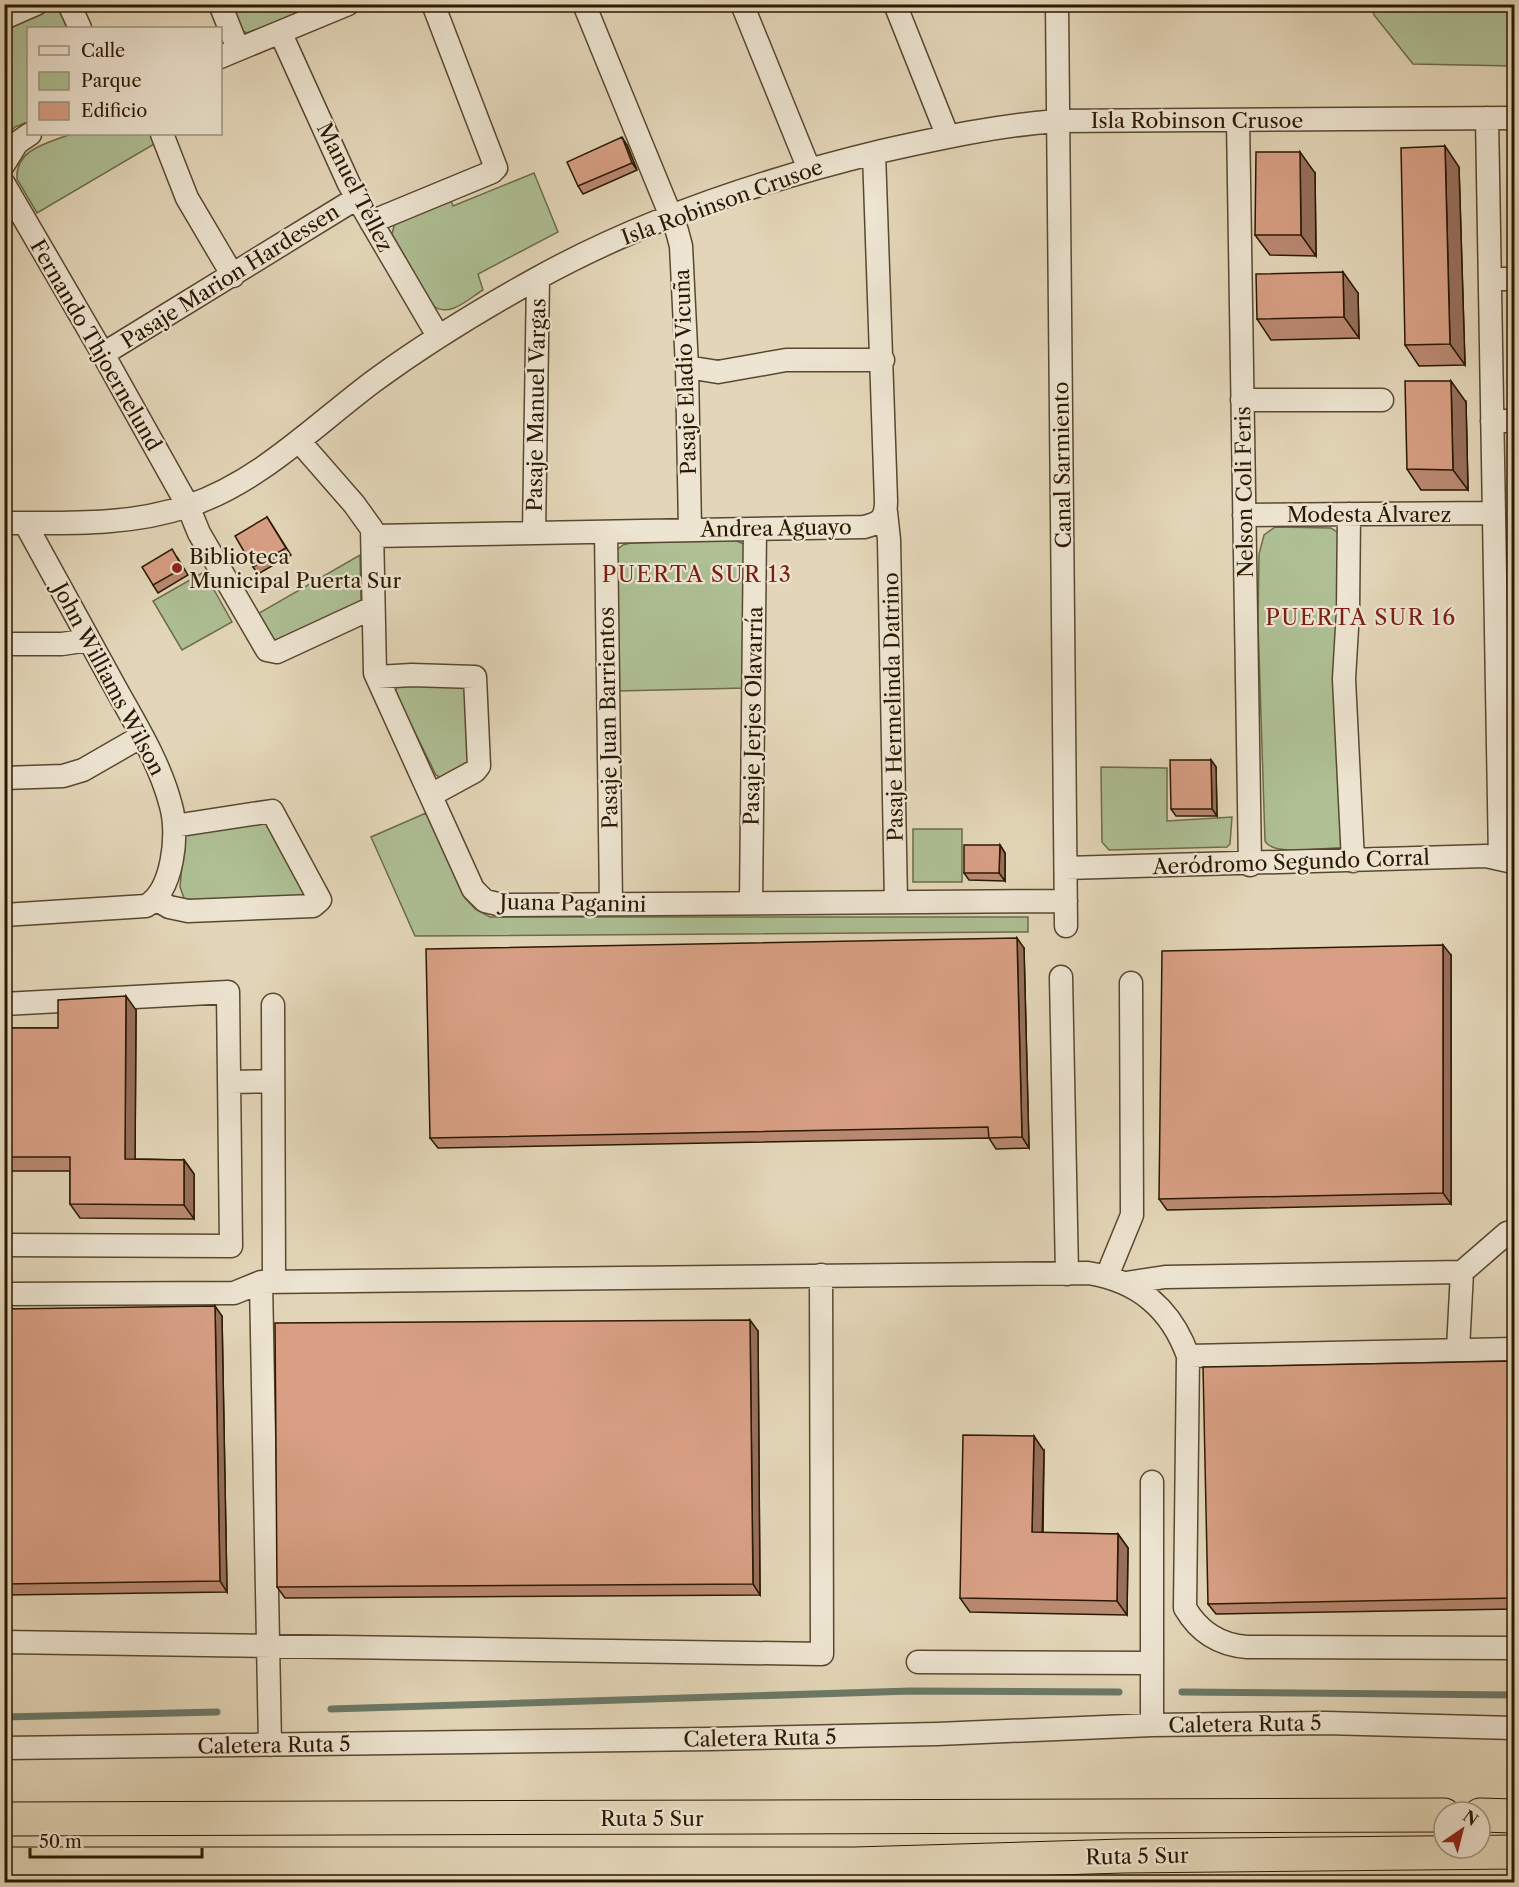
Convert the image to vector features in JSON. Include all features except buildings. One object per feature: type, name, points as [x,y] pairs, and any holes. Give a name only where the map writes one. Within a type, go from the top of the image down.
[{"type":"highway","name":"Ruta 5 Sur","points":[[4,1819],[1432,1815]]},
{"type":"highway","points":[[1492,1815],[1515,1816]]},
{"type":"highway","name":"Ruta 5 Sur","points":[[4,1864],[855,1864],[1123,1856],[1515,1852]]},
{"type":"street","points":[[4,18],[36,4]]},
{"type":"street","points":[[69,4],[80,27]]},
{"type":"street","points":[[220,4],[229,53],[281,34],[348,4]]},
{"type":"street","points":[[371,222],[492,172],[496,168],[433,4]]},
{"type":"street","name":"Pasaje Eladio Vicuña","points":[[584,4],[671,216],[681,246],[687,367],[690,529]]},
{"type":"street","points":[[742,4],[809,170]]},
{"type":"street","points":[[895,4],[948,136]]},
{"type":"street","name":"Canal Sarmiento","points":[[1057,4],[1066,926]]},
{"type":"street","name":"Manuel Téllez","points":[[281,34],[357,198],[438,336]]},
{"type":"street","points":[[1487,118],[1494,513],[1505,568],[1508,861]]},
{"type":"street","name":"Isla Robinson Crusoe","points":[[15,523],[115,521],[188,506],[239,482],[299,441],[376,380],[438,336],[538,278],[671,216],[809,170],[948,136],[1059,121],[1515,118]]},
{"type":"street","name":"Nelson Coli Feris","points":[[1238,120],[1250,865]]},
{"type":"street","points":[[5,164],[17,143],[29,135]]},
{"type":"street","points":[[162,135],[187,198],[233,276]]},
{"type":"street","points":[[874,153],[883,360],[886,512]]},
{"type":"street","name":"Fernando Thjoernelund","points":[[4,184],[103,354],[188,506],[200,533],[270,653],[372,608]]},
{"type":"street","name":"Pasaje Marion Hardessen","points":[[103,354],[357,198]]},
{"type":"street","name":"Pasaje Manuel Vargas","points":[[534,533],[538,278]]},
{"type":"street","points":[[1490,279],[1515,279]]},
{"type":"street","points":[[687,367],[718,372],[786,360],[883,360]]},
{"type":"street","points":[[1242,400],[1382,400]]},
{"type":"street","points":[[1492,421],[1515,421]]},
{"type":"street","points":[[299,441],[363,516],[373,536]]},
{"type":"street","name":"Andrea Aguayo","points":[[373,536],[864,527],[878,524],[886,512]]},
{"type":"street","name":"Pasaje Hermelinda Datrino","points":[[886,512],[889,540],[896,902]]},
{"type":"street","name":"Modesta Álvarez","points":[[1244,515],[1494,513]]},
{"type":"street","points":[[1349,514],[1348,611],[1344,679],[1353,861]]},
{"type":"street","name":"John Williams Wilson","points":[[15,523],[89,640],[160,772],[171,805],[174,826],[168,875],[156,899]]},
{"type":"street","name":"Pasaje Jerjes Olavarría","points":[[751,903],[755,529]]},
{"type":"street","name":"Pasaje Juan Barrientos","points":[[606,531],[611,904]]},
{"type":"street","name":"Juana Paganini","points":[[373,536],[372,608],[377,677],[473,889],[485,900],[502,905],[1066,901]]},
{"type":"street","points":[[4,644],[62,644],[89,640]]},
{"type":"street","points":[[377,677],[412,675],[475,678],[479,766],[475,771],[431,795]]},
{"type":"street","points":[[4,778],[63,776],[82,770],[142,736]]},
{"type":"street","points":[[4,915],[138,909],[156,899],[169,907],[188,911],[313,906],[320,900],[272,811],[174,826]]},
{"type":"street","name":"Aeródromo Segundo Corral","points":[[1066,868],[1250,865],[1486,856],[1508,861]]},
{"type":"street","points":[[1061,976],[1068,1274]]},
{"type":"street","points":[[1117,1280],[1132,1215],[1131,982]]},
{"type":"street","points":[[4,1004],[228,992],[231,1082],[231,1246],[4,1245]]},
{"type":"street","points":[[270,1745],[266,1646],[268,1282],[273,1005]]},
{"type":"street","points":[[231,1082],[273,1081]]},
{"type":"street","points":[[4,1294],[234,1293],[268,1282],[1068,1274],[1117,1280],[1165,1277],[1462,1272],[1506,1233],[1515,1231]]},
{"type":"street","points":[[1458,1348],[1462,1272]]},
{"type":"street","points":[[4,1642],[822,1654],[821,1275]]},
{"type":"street","points":[[1117,1280],[1159,1305],[1181,1337],[1188,1356],[1185,1608],[1204,1632],[1225,1643],[1247,1647],[1515,1648]]},
{"type":"street","points":[[1188,1356],[1458,1348],[1515,1349]]},
{"type":"street","points":[[1152,1482],[1150,1663],[1152,1725]]},
{"type":"street","points":[[918,1662],[1150,1663]]},
{"type":"street","name":"Caletera Ruta 5","points":[[4,1748],[914,1735],[1152,1725],[1325,1723],[1515,1728]]},
{"type":"green space","points":[[56,5],[69,27],[27,27],[27,122],[15,127],[5,137],[5,24]]},
{"type":"green space","points":[[227,5],[321,5],[247,33],[239,29]]},
{"type":"green space","points":[[1371,5],[1514,5],[1514,66],[1413,64],[1374,15]]},
{"type":"green space","points":[[68,135],[153,135],[156,143],[37,213],[17,179],[21,161],[27,154],[43,144]]},
{"type":"green space","points":[[534,173],[558,232],[478,274],[483,290],[459,306],[446,310],[433,306],[392,234],[395,222],[450,198],[453,206]]},
{"type":"green space","points":[[1509,334],[1514,334],[1514,410],[1510,405]]},
{"type":"green space","points":[[1514,433],[1514,556],[1511,552],[1511,441]]},
{"type":"green space","points":[[1275,527],[1331,528],[1340,534],[1345,846],[1340,848],[1288,850],[1270,846],[1265,841],[1258,623],[1259,554],[1264,535]]},
{"type":"green space","points":[[734,540],[744,544],[746,688],[617,691],[614,552],[623,545],[631,543]]},
{"type":"green space","points":[[360,555],[361,602],[277,644],[254,616]]},
{"type":"green space","points":[[204,572],[232,622],[182,650],[153,601]]},
{"type":"green space","points":[[1514,581],[1514,702],[1512,699],[1511,588]]},
{"type":"green space","points":[[464,682],[474,759],[441,778],[436,775],[395,692],[397,687]]},
{"type":"green space","points":[[1514,725],[1514,839],[1512,732]]},
{"type":"green space","points":[[1101,767],[1167,768],[1167,821],[1232,817],[1230,844],[1227,847],[1109,850],[1102,842]]},
{"type":"green space","points":[[426,813],[465,898],[475,909],[490,917],[1028,917],[1028,932],[415,936],[371,837]]},
{"type":"green space","points":[[264,817],[307,887],[304,898],[185,901],[180,887],[185,834]]},
{"type":"green space","points":[[913,829],[962,829],[962,882],[913,882]]},
{"type":"waterway","points":[[331,1709],[911,1691],[1119,1692]]},
{"type":"waterway","points":[[1182,1692],[1514,1695]]},
{"type":"waterway","points":[[4,1717],[217,1712]]},
{"type":"place","name":"Biblioteca Municipal Puerta Sur","points":[[177,568]]},
{"type":"district","name":"PUERTA SUR 13","points":[[697,574]]},
{"type":"district","name":"PUERTA SUR 16","points":[[1361,617]]}]
